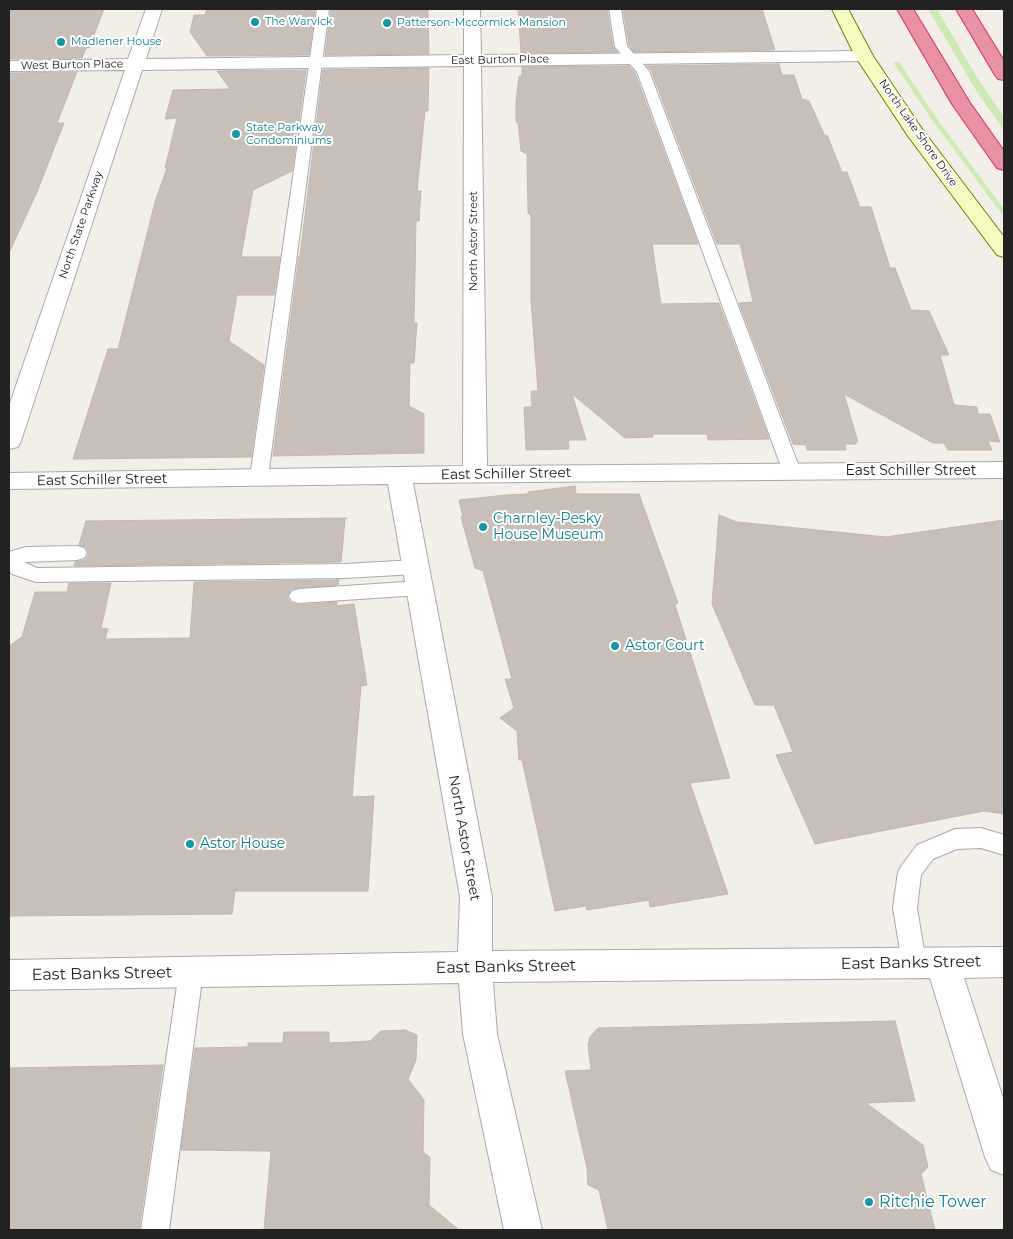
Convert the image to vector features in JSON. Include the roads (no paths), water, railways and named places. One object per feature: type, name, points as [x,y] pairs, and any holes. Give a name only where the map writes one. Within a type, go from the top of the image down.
[{"type":"highway","points":[[905,9],[961,104],[1004,164]]},
{"type":"highway","points":[[964,9],[1004,75]]},
{"type":"main road","name":"North Lake Shore Drive","points":[[840,9],[864,56],[915,132],[1004,251]]},
{"type":"street","name":"North State Parkway","points":[[9,441],[154,9]]},
{"type":"street","name":"North Astor Street","points":[[472,9],[475,474]]},
{"type":"street","name":"East Burton Place","points":[[135,64],[864,56]]},
{"type":"street","name":"West Burton Place","points":[[9,66],[135,64]]},
{"type":"street","name":"East Schiller Street","points":[[9,481],[475,474],[1004,470]]},
{"type":"street","name":"North Astor Street","points":[[399,475],[476,897],[475,967],[480,1034],[523,1230]]},
{"type":"street","name":"East Banks Street","points":[[9,975],[475,967],[1004,962]]},
{"type":"street","points":[[928,963],[1004,1157]]},
{"type":"lane","points":[[259,477],[323,9]]},
{"type":"lane","points":[[615,9],[621,47],[643,71],[792,472]]},
{"type":"lane","points":[[77,553],[26,554],[9,559],[19,569],[36,575],[344,571],[418,577]]},
{"type":"lane","points":[[299,596],[418,577]]},
{"type":"lane","points":[[928,963],[905,908],[910,872],[925,852],[955,839],[981,838],[1004,845]]},
{"type":"lane","points":[[155,1230],[191,972]]},
{"type":"place","name":"The Warvick","points":[[255,22]]},
{"type":"place","name":"Patterson-Mccormick Mansion","points":[[387,23]]},
{"type":"place","name":"Madlener House","points":[[61,42]]},
{"type":"place","name":"State Parkway Condominiums","points":[[236,134]]},
{"type":"place","name":"Charnley-Pesky House Museum","points":[[483,527]]},
{"type":"place","name":"Astor Court","points":[[615,646]]},
{"type":"place","name":"Astor House","points":[[190,844]]},
{"type":"place","name":"Ritchie Tower","points":[[869,1202]]}]
